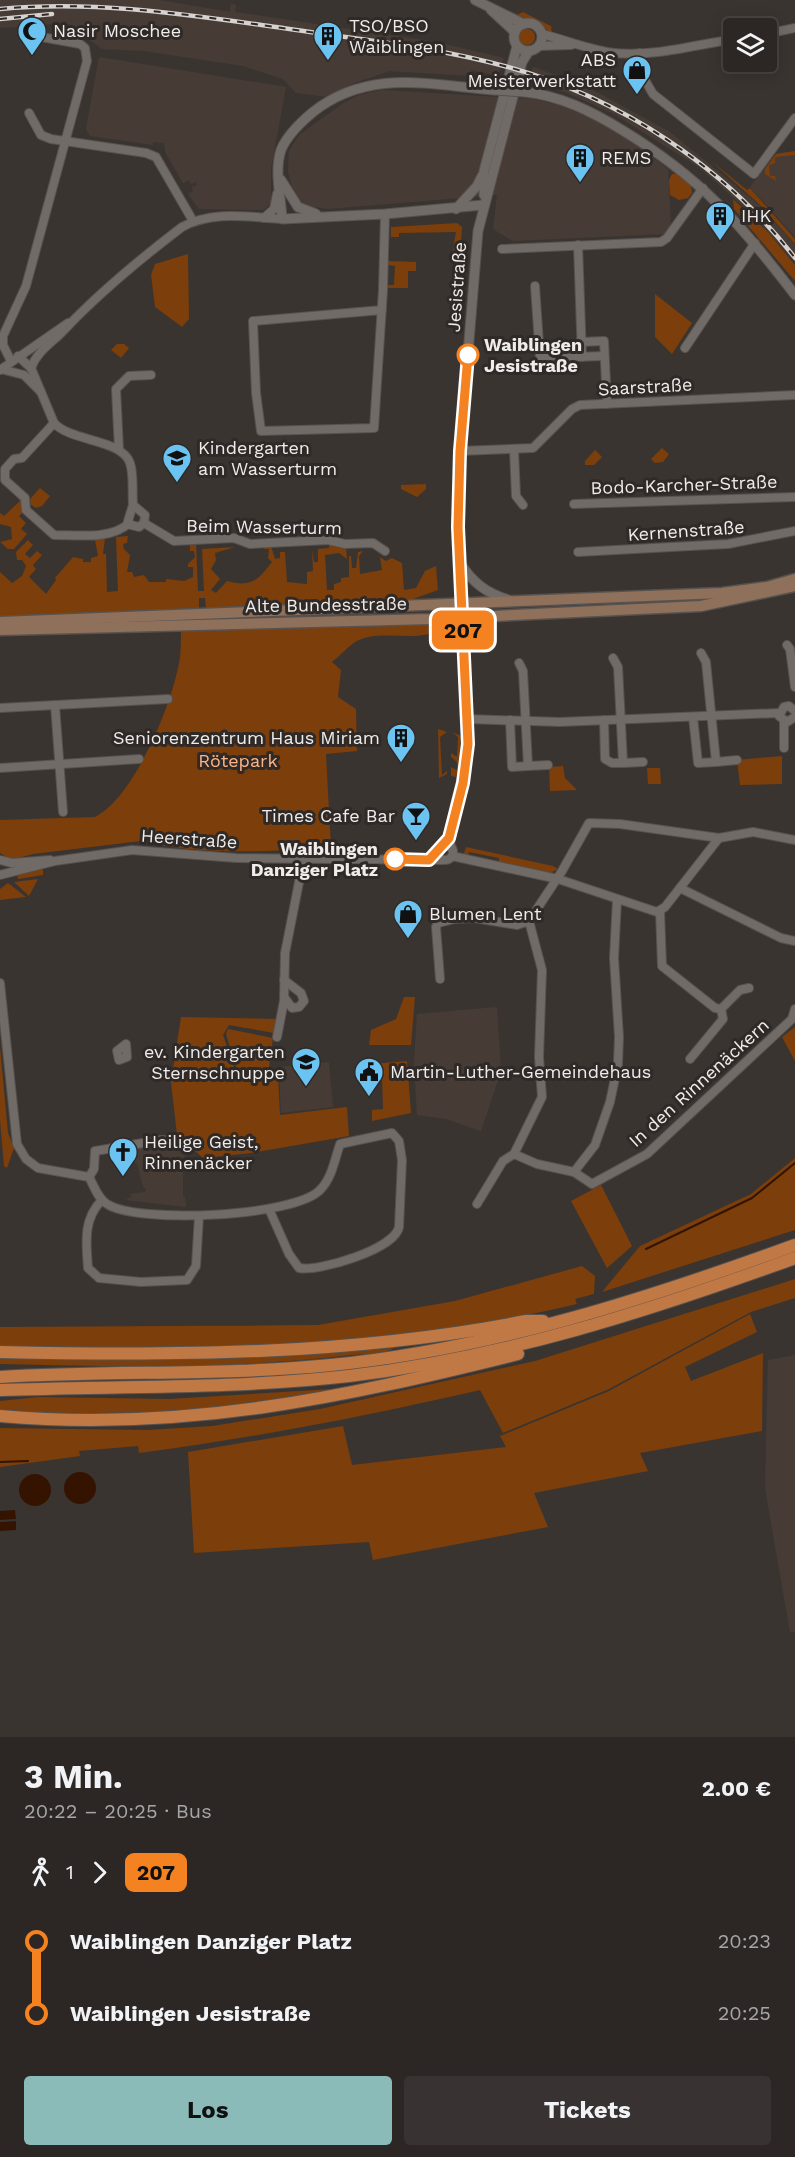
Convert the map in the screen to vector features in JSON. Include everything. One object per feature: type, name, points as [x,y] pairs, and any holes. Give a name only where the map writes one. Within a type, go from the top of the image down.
[{"type":"highway","points":[[0,1377],[239,1371],[333,1365],[467,1344],[562,1321],[650,1296],[795,1245]]},
{"type":"highway","points":[[0,1390],[236,1384],[350,1376],[478,1355],[606,1323],[795,1258]]},
{"type":"highway","points":[[0,1352],[148,1354],[303,1350],[440,1336],[526,1321],[562,1321]]},
{"type":"highway","points":[[0,1416],[127,1420],[188,1418],[269,1408],[370,1390],[534,1350],[569,1340],[606,1323]]},
{"type":"main road","name":"Alte Bundesstraße","points":[[0,622],[722,593],[767,587],[795,579]]},
{"type":"main road","name":"Alte Bundesstraße","points":[[0,630],[462,618],[701,606],[795,586]]},
{"type":"street","points":[[475,0],[488,2],[524,24],[535,25],[542,34],[616,53],[640,53],[723,41]]},
{"type":"street","points":[[488,2],[515,32],[517,46],[529,51],[539,46],[578,45]]},
{"type":"street","points":[[515,32],[524,24]]},
{"type":"street","points":[[777,32],[795,28]]},
{"type":"street","points":[[539,46],[542,34]]},
{"type":"street","points":[[10,361],[1,344],[3,336],[26,286],[87,61],[84,48],[73,42],[36,36]]},
{"type":"street","name":"Jesistraße","points":[[483,205],[484,171],[517,46]]},
{"type":"street","name":"Jesistraße","points":[[449,850],[449,838],[463,783],[468,744],[460,562],[460,451],[478,231],[522,62],[529,51]]},
{"type":"street","points":[[640,53],[642,75],[653,94],[754,174],[795,118]]},
{"type":"street","points":[[264,218],[276,205],[281,150],[287,138],[308,117],[346,91],[373,84],[400,82],[525,92],[551,96],[591,112],[657,151],[703,188],[755,243],[795,295]]},
{"type":"street","points":[[29,113],[41,135],[156,157],[193,221]]},
{"type":"street","points":[[456,209],[477,186],[484,171]]},
{"type":"street","points":[[279,175],[303,211],[336,218]]},
{"type":"street","points":[[279,175],[286,219]]},
{"type":"street","points":[[285,187],[286,219]]},
{"type":"street","points":[[502,249],[662,242],[670,235],[703,188]]},
{"type":"street","points":[[31,368],[33,360],[122,275],[193,221],[214,216],[286,219],[336,218],[483,205]]},
{"type":"street","points":[[381,310],[253,321],[256,393],[261,431],[374,429],[381,310],[385,214]]},
{"type":"street","points":[[685,348],[755,243]]},
{"type":"street","points":[[578,245],[582,357]]},
{"type":"street","points":[[535,286],[540,358],[604,356]]},
{"type":"street","points":[[1,369],[59,327],[70,323]]},
{"type":"street","points":[[581,342],[604,341],[607,404]]},
{"type":"street","points":[[18,356],[31,368],[54,423],[68,434],[119,450]]},
{"type":"street","points":[[18,356],[24,375],[41,392]]},
{"type":"street","points":[[1,369],[24,375]]},
{"type":"street","name":"Beim Wasserturm","points":[[129,523],[129,515],[134,505],[130,462],[119,450],[116,390],[129,376],[151,375]]},
{"type":"street","name":"Saarstraße","points":[[460,451],[514,450],[537,445],[575,407],[795,395]]},
{"type":"street","points":[[54,423],[22,459],[14,459],[5,469],[5,480],[25,498],[26,510],[54,536],[117,532],[129,523],[136,527],[144,523]]},
{"type":"street","points":[[514,450],[516,496],[523,505]]},
{"type":"street","name":"Bodo-Karcher-Straße","points":[[574,504],[795,497]]},
{"type":"street","name":"Beim Wasserturm","points":[[134,505],[145,515],[144,523],[174,541],[234,538],[250,544],[328,540],[345,544],[373,543],[385,551]]},
{"type":"street","name":"Kernenstraße","points":[[578,552],[728,544],[795,531]]},
{"type":"street","points":[[460,562],[477,585],[492,595],[514,602]]},
{"type":"street","points":[[787,645],[790,649],[795,687]]},
{"type":"street","points":[[701,653],[706,662],[716,762]]},
{"type":"street","points":[[613,658],[618,667],[623,763]]},
{"type":"street","points":[[519,663],[523,670],[528,766]]},
{"type":"street","points":[[0,708],[168,699]]},
{"type":"street","points":[[56,705],[63,812]]},
{"type":"street","points":[[467,719],[526,722],[693,717],[779,713],[784,707],[794,713],[784,722]]},
{"type":"street","points":[[779,713],[784,722],[784,748]]},
{"type":"street","points":[[693,717],[698,763],[737,760]]},
{"type":"street","points":[[510,720],[512,767],[548,765]]},
{"type":"street","points":[[604,720],[605,759],[612,763],[643,762]]},
{"type":"street","points":[[0,768],[139,759]]},
{"type":"street","points":[[440,979],[436,927],[438,923],[454,919],[475,918],[517,924],[529,921],[558,879],[588,823],[620,824],[719,838],[753,832],[795,840]]},
{"type":"street","points":[[440,856],[449,850],[558,879],[653,912],[660,911],[719,838]]},
{"type":"street","name":"Heerstraße","points":[[0,874],[55,861],[132,850],[236,858],[429,860],[440,856]]},
{"type":"street","points":[[440,856],[449,850]]},
{"type":"street","points":[[277,1037],[284,996],[288,932],[304,857]]},
{"type":"street","name":"Heerstraße","points":[[0,860],[12,863],[55,861]]},
{"type":"street","points":[[0,865],[0,874]]},
{"type":"street","points":[[680,888],[781,938],[795,941]]},
{"type":"street","points":[[514,1154],[537,1164],[574,1173],[595,1145],[610,1102],[618,1064],[619,1037],[614,958],[617,900]]},
{"type":"street","points":[[660,911],[662,966],[710,1006],[721,1008]]},
{"type":"street","points":[[477,1204],[503,1161],[514,1154],[542,1097],[538,1057],[542,970],[529,921]]},
{"type":"street","points":[[284,980],[301,993],[303,1004],[292,1008],[284,996]]},
{"type":"street","points":[[0,983],[17,1144],[26,1159],[38,1168],[89,1178],[102,1200],[115,1208],[199,1216],[269,1209],[302,1201],[321,1190],[331,1172],[340,1144],[392,1133],[399,1141],[402,1160],[399,1227],[396,1235],[390,1241],[351,1258],[312,1268],[299,1268],[289,1254],[269,1209]]},
{"type":"street","points":[[721,1008],[740,990],[749,988]]},
{"type":"street","points":[[690,1059],[723,1019],[721,1008]]},
{"type":"street","name":"In den Rinnenäckern","points":[[574,1173],[592,1184],[647,1154],[792,1019],[795,1008]]},
{"type":"street","points":[[89,1178],[94,1169],[95,1151],[174,1140]]},
{"type":"street","points":[[102,1200],[90,1215],[87,1234],[88,1268],[99,1278],[141,1282],[187,1280],[196,1266],[199,1216]]},
{"type":"shaded area","points":[[0,0],[159,0],[230,12],[231,4],[236,5],[235,12],[437,42],[504,58],[498,76],[471,70],[470,76],[389,71],[352,84],[328,97],[296,93],[283,79],[243,66],[144,51],[102,49],[66,23],[0,28]]},
{"type":"shaded area","points":[[99,57],[286,87],[271,168],[271,203],[264,210],[199,209],[188,194],[193,191],[192,187],[197,185],[196,182],[191,184],[189,180],[183,183],[165,152],[164,143],[153,142],[153,145],[90,136],[86,129]]},
{"type":"shaded area","points":[[533,67],[582,84],[670,132],[759,205],[795,245],[795,263],[755,217],[700,168],[614,114],[565,92],[540,84],[527,84]]},
{"type":"shaded area","points":[[382,90],[533,99],[559,105],[591,118],[633,143],[668,169],[671,227],[666,234],[513,241],[493,229],[497,195],[327,209],[308,206],[301,201],[292,186],[288,172],[289,151],[299,135],[342,104],[359,95]]},
{"type":"shaded area","points":[[795,151],[795,237],[750,187],[776,154]]},
{"type":"shaded area","points":[[497,1007],[501,1071],[481,1131],[446,1119],[417,1115],[414,1061],[417,1014]]},
{"type":"shaded area","name":"ev. Kindergarten Sternschnuppe","points":[[329,1062],[333,1107],[281,1113],[279,1067]]},
{"type":"shaded area","points":[[184,1143],[188,1155],[183,1157],[183,1197],[185,1197],[186,1207],[126,1200],[132,1196],[130,1194],[145,1192],[146,1189],[143,1186],[137,1163],[129,1162],[123,1154],[126,1148]]},
{"type":"shaded area","points":[[795,1355],[795,1632],[790,1632],[765,1488],[768,1360]]},
{"type":"shaded area","points":[[80,1472],[92,1476],[96,1488],[92,1500],[80,1504],[68,1500],[64,1488],[68,1476]]},
{"type":"shaded area","points":[[35,1474],[46,1479],[51,1490],[46,1501],[35,1506],[24,1501],[19,1490],[24,1479]]},
{"type":"shaded area","points":[[15,1510],[16,1519],[0,1520],[0,1511]]},
{"type":"shaded area","points":[[16,1521],[16,1530],[0,1531],[0,1522]]},
{"type":"green space","points":[[523,12],[551,26],[552,34],[535,20],[515,16]]},
{"type":"green space","points":[[524,29],[530,29],[535,37],[533,43],[524,45],[519,40],[519,34]]},
{"type":"green space","points":[[795,151],[795,155],[775,157],[775,163],[769,165],[770,176],[775,176],[776,181],[765,174],[765,169],[776,154]]},
{"type":"green space","points":[[711,161],[747,190],[750,188],[795,239],[795,244],[760,205]]},
{"type":"green space","points":[[672,174],[684,176],[689,181],[692,193],[688,198],[679,200],[670,195],[669,180]]},
{"type":"green space","points":[[733,199],[768,232],[795,265],[795,281],[734,209]]},
{"type":"green space","points":[[457,223],[462,227],[460,261],[451,261],[456,232],[399,233],[399,237],[391,237],[391,227]]},
{"type":"green space","points":[[188,254],[189,319],[182,327],[155,307],[151,275],[155,264]]},
{"type":"green space","points":[[388,261],[416,262],[416,271],[408,271],[408,288],[387,288],[388,285],[394,285],[395,266],[388,265]]},
{"type":"green space","points":[[655,294],[692,323],[672,354],[655,337]]},
{"type":"green space","points":[[117,344],[124,344],[129,348],[121,358],[111,350]]},
{"type":"green space","points":[[662,448],[669,454],[663,462],[655,463],[651,459]]},
{"type":"green space","points":[[595,450],[602,457],[594,465],[585,465],[585,461]]},
{"type":"green space","points":[[426,484],[426,489],[417,497],[401,489],[401,485]]},
{"type":"green space","points":[[40,488],[50,496],[42,506],[36,508],[31,505],[30,499]]},
{"type":"green space","points":[[12,491],[22,499],[23,512],[19,516],[26,523],[21,529],[27,534],[14,549],[8,549],[0,542],[12,539],[11,527],[0,524],[0,513],[4,516],[20,501]]},
{"type":"green space","points":[[128,536],[127,543],[123,544],[124,549],[130,555],[127,572],[132,572],[134,577],[144,575],[149,582],[166,582],[166,579],[184,581],[193,577],[193,567],[188,567],[188,564],[195,557],[194,551],[190,551],[190,543],[196,543],[198,591],[204,591],[202,549],[235,547],[215,553],[216,560],[211,569],[220,579],[211,590],[216,593],[227,581],[247,583],[262,574],[272,562],[268,558],[269,549],[264,549],[264,546],[271,546],[275,559],[280,558],[280,552],[285,552],[287,582],[307,584],[307,572],[313,571],[312,550],[314,562],[318,562],[318,549],[329,548],[329,543],[346,547],[347,559],[339,553],[325,555],[327,590],[334,590],[334,584],[341,582],[341,578],[349,577],[349,556],[351,556],[352,568],[356,568],[358,552],[363,551],[359,556],[360,574],[382,570],[380,557],[386,561],[392,558],[402,563],[404,590],[416,588],[425,571],[436,566],[438,590],[413,599],[206,608],[205,598],[199,598],[199,609],[0,616],[0,572],[12,583],[22,576],[26,566],[22,560],[17,560],[16,552],[28,540],[33,545],[25,554],[30,558],[37,551],[42,555],[33,565],[36,569],[29,577],[46,594],[56,580],[55,578],[73,557],[83,559],[83,562],[91,562],[91,558],[98,556],[95,540],[83,538],[105,538],[103,554],[106,554],[107,592],[118,591],[116,537]]},
{"type":"green space","name":"Rötepark","points":[[432,623],[440,625],[440,629],[421,635],[367,637],[350,646],[332,662],[341,670],[338,697],[356,709],[357,751],[326,754],[331,848],[212,851],[141,841],[33,854],[11,860],[0,853],[0,820],[95,817],[110,806],[124,790],[150,746],[170,697],[180,657],[181,629],[307,628]]},
{"type":"green space","points":[[438,729],[447,732],[440,737],[442,775],[447,771],[447,774],[439,778]]},
{"type":"green space","points":[[452,732],[461,736],[460,768],[456,777],[451,776],[451,767],[457,770],[457,762],[451,757],[451,753],[457,757],[458,737]]},
{"type":"green space","points":[[782,756],[782,784],[740,785],[737,760]]},
{"type":"green space","points":[[563,766],[565,778],[577,790],[550,791],[549,767]]},
{"type":"green space","points":[[647,768],[660,768],[661,784],[648,784]]},
{"type":"green space","points":[[466,847],[558,869],[548,874],[498,865],[499,858],[469,852],[467,858],[463,856]]},
{"type":"green space","points":[[43,869],[43,875],[18,879],[17,873]]},
{"type":"green space","points":[[38,879],[29,896],[14,882]]},
{"type":"green space","points":[[8,883],[26,897],[0,900],[0,889]]},
{"type":"green space","points":[[404,997],[415,997],[411,1045],[369,1045],[371,1030],[396,1019]]},
{"type":"green space","points":[[181,1017],[277,1019],[274,1033],[229,1025],[223,1035],[238,1079],[278,1075],[280,1115],[347,1107],[349,1136],[251,1153],[203,1158],[177,1135],[171,1082]]},
{"type":"green space","points":[[795,1027],[795,1061],[782,1037]]},
{"type":"green space","points":[[228,1029],[273,1038],[268,1074],[239,1077],[226,1034]]},
{"type":"green space","points":[[0,1047],[8,1133],[14,1148],[7,1168],[4,1166],[0,1120]]},
{"type":"green space","points":[[407,1061],[411,1113],[372,1121],[372,1110],[383,1109],[382,1077],[376,1080],[373,1064]]},
{"type":"green space","points":[[795,1158],[795,1230],[602,1292],[640,1246],[751,1194]]},
{"type":"green space","points":[[601,1185],[632,1246],[607,1268],[571,1201]]},
{"type":"green space","points":[[582,1266],[595,1276],[594,1294],[575,1299],[577,1304],[505,1319],[433,1330],[290,1344],[146,1348],[0,1347],[0,1327],[318,1325],[455,1301]]},
{"type":"green space","points":[[795,1279],[795,1298],[751,1312],[609,1389],[503,1433],[480,1390],[353,1417],[225,1440],[139,1453],[138,1446],[79,1451],[80,1456],[0,1467],[0,1428],[148,1430],[212,1426],[320,1409],[535,1361]]},
{"type":"green space","points":[[750,1314],[757,1332],[685,1367],[691,1381],[763,1353],[762,1431],[640,1453],[648,1471],[534,1493],[548,1527],[373,1560],[369,1542],[194,1553],[188,1452],[343,1426],[352,1465],[506,1447],[500,1436],[609,1391]]},
{"type":"green space","points":[[394,1348],[374,1353],[307,1360],[219,1365],[0,1364],[0,1359],[221,1358]]},
{"type":"green space","points":[[348,1388],[192,1411],[51,1414],[0,1409],[0,1401],[38,1397],[169,1399]]},
{"type":"waterway","points":[[646,1249],[752,1198],[795,1163]]},
{"type":"waterway","points":[[0,1462],[28,1461]]},
{"type":"railway","points":[[0,9],[69,6],[173,13],[422,48],[480,60],[550,80],[629,117],[703,165],[767,225],[795,258]]},
{"type":"railway","points":[[0,19],[52,14]]},
{"type":"bus line","name":"207","points":[[395,859],[429,860],[438,853],[438,849],[449,838],[463,783],[468,744],[458,481],[468,355]]},
{"type":"place","name":"Nasir Moschee","points":[[32,56]]},
{"type":"place","name":"TSO/BSO Waiblingen","points":[[328,62]]},
{"type":"place","name":"ABS Meisterwerkstatt","points":[[637,96]]},
{"type":"place","name":"REMS","points":[[580,184]]},
{"type":"place","name":"IHK","points":[[720,242]]},
{"type":"place","name":"Waiblingen Jesistraße","points":[[468,355]]},
{"type":"place","name":"Kindergarten am Wasserturm","points":[[177,484]]},
{"type":"place","name":"Seniorenzentrum Haus Miriam","points":[[401,764]]},
{"type":"place","name":"Times Cafe Bar","points":[[416,842]]},
{"type":"place","name":"Waiblingen Danziger Platz","points":[[395,859]]},
{"type":"place","name":"Blumen Lent","points":[[408,940]]},
{"type":"place","name":"ev. Kindergarten Sternschnuppe","points":[[306,1088]]},
{"type":"place","name":"Martin-Luther-Gemeindehaus","points":[[369,1098]]},
{"type":"place","name":"Heilige Geist, Rinnenäcker","points":[[123,1178]]}]
